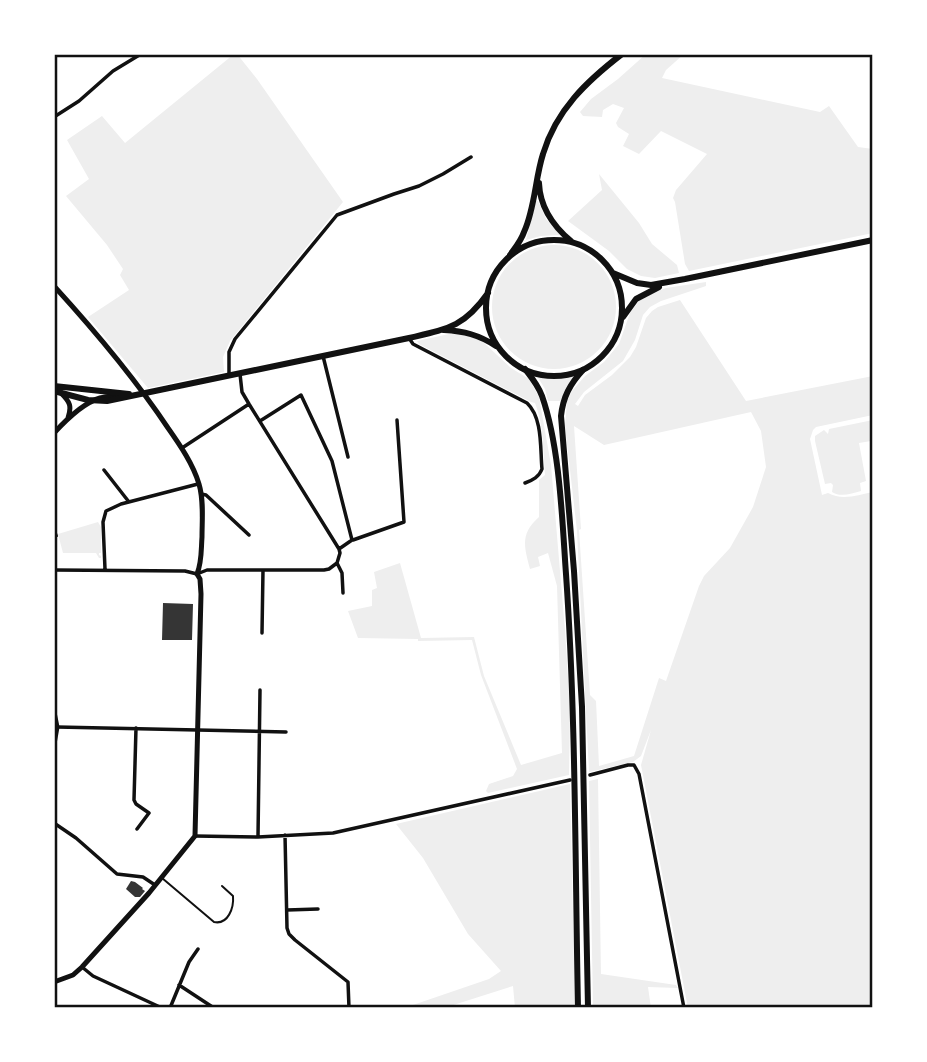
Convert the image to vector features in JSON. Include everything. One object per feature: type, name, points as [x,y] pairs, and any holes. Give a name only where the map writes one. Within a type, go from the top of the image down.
[{"type":"main road","points":[[583,370],[544,376],[525,369],[506,357],[498,347],[488,322],[488,293],[492,281],[525,231],[544,151],[561,114],[582,88],[622,54]]},
{"type":"main road","points":[[538,175],[544,209],[551,221],[573,243],[595,254],[612,272],[622,299],[621,320],[612,344],[574,380],[562,403],[561,416],[582,708],[588,1008]]},
{"type":"main road","points":[[507,260],[518,251],[542,242],[552,240],[573,243]]},
{"type":"main road","points":[[612,272],[637,283],[652,285],[873,240]]},
{"type":"main road","points":[[621,320],[636,299],[654,288],[677,281]]},
{"type":"main road","points":[[57,390],[93,401],[107,401],[409,338],[443,330],[469,317],[488,293]]},
{"type":"main road","points":[[443,330],[476,335],[498,347]]},
{"type":"main road","points":[[525,369],[542,396],[550,429],[563,532],[572,684],[578,1008]]},
{"type":"main road","points":[[57,390],[145,394]]},
{"type":"street","points":[[54,117],[79,101],[113,71],[141,54]]},
{"type":"street","points":[[229,376],[229,352],[234,339],[337,215],[419,186],[471,157]]},
{"type":"street","points":[[54,286],[145,394],[182,448],[195,473],[201,494],[202,512],[201,565],[197,574]]},
{"type":"street","points":[[409,338],[413,344],[533,408],[538,422],[542,470],[535,479],[525,483]]},
{"type":"street","points":[[323,356],[348,457]]},
{"type":"street","points":[[54,570],[185,571],[197,574],[206,570],[324,570],[337,563],[339,549],[248,404],[242,392],[240,374]]},
{"type":"street","points":[[57,390],[71,404],[67,421]]},
{"type":"street","points":[[54,433],[93,401],[126,394]]},
{"type":"street","points":[[260,421],[301,395],[332,461],[352,540]]},
{"type":"street","points":[[182,448],[248,404]]},
{"type":"street","points":[[339,549],[352,540],[404,522],[397,421]]},
{"type":"street","points":[[104,470],[129,502]]},
{"type":"street","points":[[105,569],[104,513],[112,507],[199,483]]},
{"type":"street","points":[[201,494],[206,495],[249,535]]},
{"type":"street","points":[[337,563],[342,573],[343,593]]},
{"type":"street","points":[[262,633],[263,570]]},
{"type":"street","points":[[54,982],[73,975],[82,967],[195,836],[201,594],[197,574]]},
{"type":"street","points":[[258,837],[260,690]]},
{"type":"street","points":[[54,712],[57,727],[54,744]]},
{"type":"street","points":[[57,727],[286,732]]},
{"type":"street","points":[[136,728],[134,800],[149,813],[137,829]]},
{"type":"street","points":[[590,775],[628,765],[634,765],[639,774],[684,1008]]},
{"type":"street","points":[[195,836],[258,837],[333,833],[570,780]]},
{"type":"street","points":[[54,822],[117,874],[143,877],[155,885]]},
{"type":"street","points":[[285,835],[289,934],[348,982],[349,1008]]},
{"type":"street","points":[[287,910],[318,909]]},
{"type":"street","points":[[170,1008],[189,962],[198,949]]},
{"type":"street","points":[[82,967],[93,976],[162,1008]]},
{"type":"street","points":[[179,985],[214,1008]]},
{"type":"lane","points":[[161,878],[219,924],[228,916],[233,901],[233,896],[222,886]]},
{"type":"shaded area","points":[[237,54],[257,79],[343,202],[230,341],[223,357],[224,372],[148,388],[88,317],[129,290],[120,275],[123,269],[107,245],[66,196],[89,179],[67,140],[102,116],[125,143]]},
{"type":"shaded area","points":[[646,54],[684,54],[666,70],[662,78],[820,112],[829,106],[858,147],[873,149],[873,233],[689,271],[685,264],[673,198],[676,190],[707,154],[661,131],[639,154],[623,146],[629,134],[616,123],[624,108],[613,104],[603,110],[602,117],[583,116],[580,112],[591,99]]},
{"type":"shaded area","points":[[599,174],[639,223],[652,244],[677,265],[679,273],[655,278],[641,276],[627,269],[609,251],[568,221],[602,190]]},
{"type":"shaded area","points":[[536,201],[546,219],[560,235],[526,240]]},
{"type":"shaded area","points":[[554,245],[578,250],[598,263],[611,283],[616,307],[611,331],[598,351],[578,364],[554,369],[530,364],[510,351],[497,331],[492,307],[497,283],[510,263],[530,250]]},
{"type":"shaded area","points":[[706,282],[706,286],[650,307],[643,315],[635,340],[623,361],[584,392],[575,404],[578,406],[585,395],[612,375],[630,357],[646,318],[652,311],[680,300],[746,401],[873,376],[873,415],[816,427],[810,439],[822,495],[828,493],[844,497],[873,492],[873,1008],[688,1008],[641,765],[651,730],[641,756],[633,762],[589,772],[577,531],[565,426],[567,401],[585,376],[604,362],[619,344],[630,313],[639,301],[666,288]],"holes":[[[751,412],[761,431],[766,467],[753,507],[730,548],[704,576],[699,586],[666,681],[659,678],[634,756],[599,766],[596,701],[590,695],[574,426],[604,445]]]},
{"type":"shaded area","points":[[449,334],[471,336],[483,342],[511,368],[529,379],[539,397],[551,465],[570,710],[569,775],[488,793],[486,791],[489,784],[513,776],[517,769],[481,675],[472,640],[358,638],[348,611],[372,606],[372,590],[377,588],[374,572],[400,563],[421,638],[474,637],[484,676],[521,765],[562,753],[557,586],[548,553],[538,557],[540,566],[530,569],[525,547],[526,535],[539,517],[539,480],[545,475],[538,412],[535,403],[417,341]]},
{"type":"shaded area","points":[[573,375],[561,401],[548,401],[537,376]]},
{"type":"shaded area","points":[[873,420],[873,449],[871,441],[859,443],[866,481],[860,483],[861,491],[835,494],[832,492],[831,483],[825,484],[815,436],[824,430],[828,434],[829,429]]},
{"type":"shaded area","points":[[98,522],[101,527],[101,558],[96,553],[63,553],[58,534]]},
{"type":"shaded area","points":[[598,779],[601,974],[676,985],[678,988],[648,987],[651,1008],[593,1008],[589,781]]},
{"type":"shaded area","points":[[570,784],[575,1008],[515,1008],[513,986],[444,1008],[410,1008],[489,979],[501,971],[468,934],[423,858],[396,824]]},
{"type":"building","points":[[163,603],[193,604],[192,640],[162,640]]},
{"type":"building","points":[[131,881],[145,891],[140,897],[135,897],[126,889]]}]
